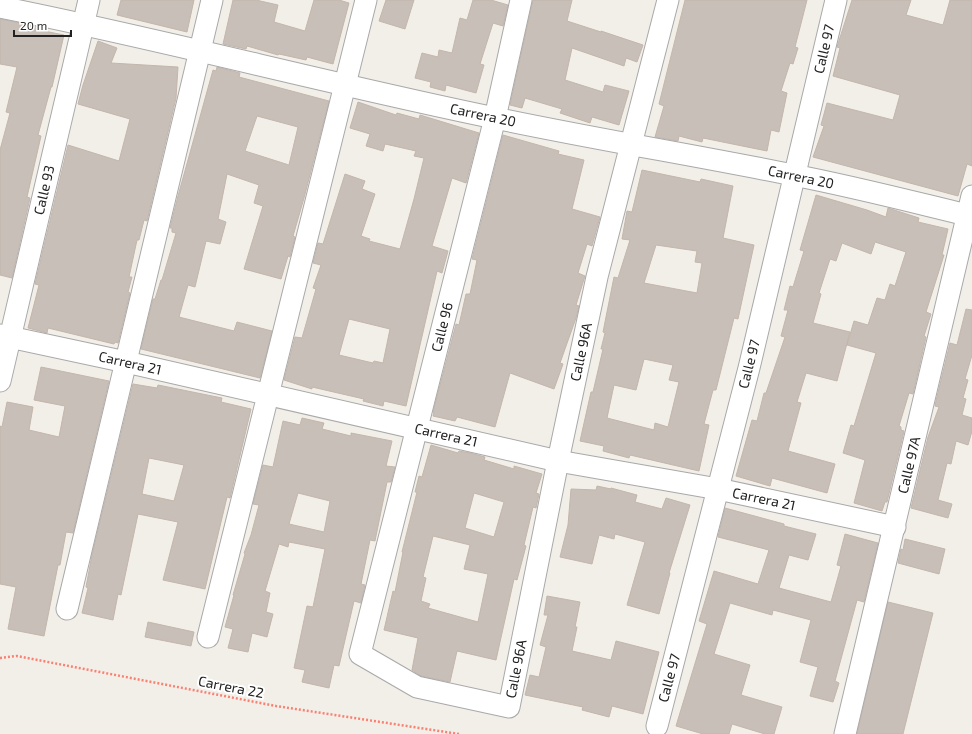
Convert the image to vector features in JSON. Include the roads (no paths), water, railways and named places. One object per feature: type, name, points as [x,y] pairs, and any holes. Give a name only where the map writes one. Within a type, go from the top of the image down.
[{"type":"street","name":"Calle 93","points":[[0,381],[5,336],[89,0]]},
{"type":"street","points":[[67,609],[212,0]]},
{"type":"street","points":[[208,637],[366,0]]},
{"type":"street","name":"Calle 96","points":[[509,707],[417,687],[360,654],[495,118],[521,0]]},
{"type":"street","name":"Calle 96A","points":[[509,707],[558,461],[597,277],[668,0]]},
{"type":"street","name":"Calle 97","points":[[657,726],[718,489],[836,0]]},
{"type":"street","name":"Carrera 20","points":[[0,7],[83,23],[345,86],[495,118],[631,145],[970,206]]},
{"type":"street","name":"Calle 97A","points":[[845,734],[970,206]]},
{"type":"street","name":"Carrera 21","points":[[5,336],[126,362],[558,461],[718,489],[895,527]]}]
